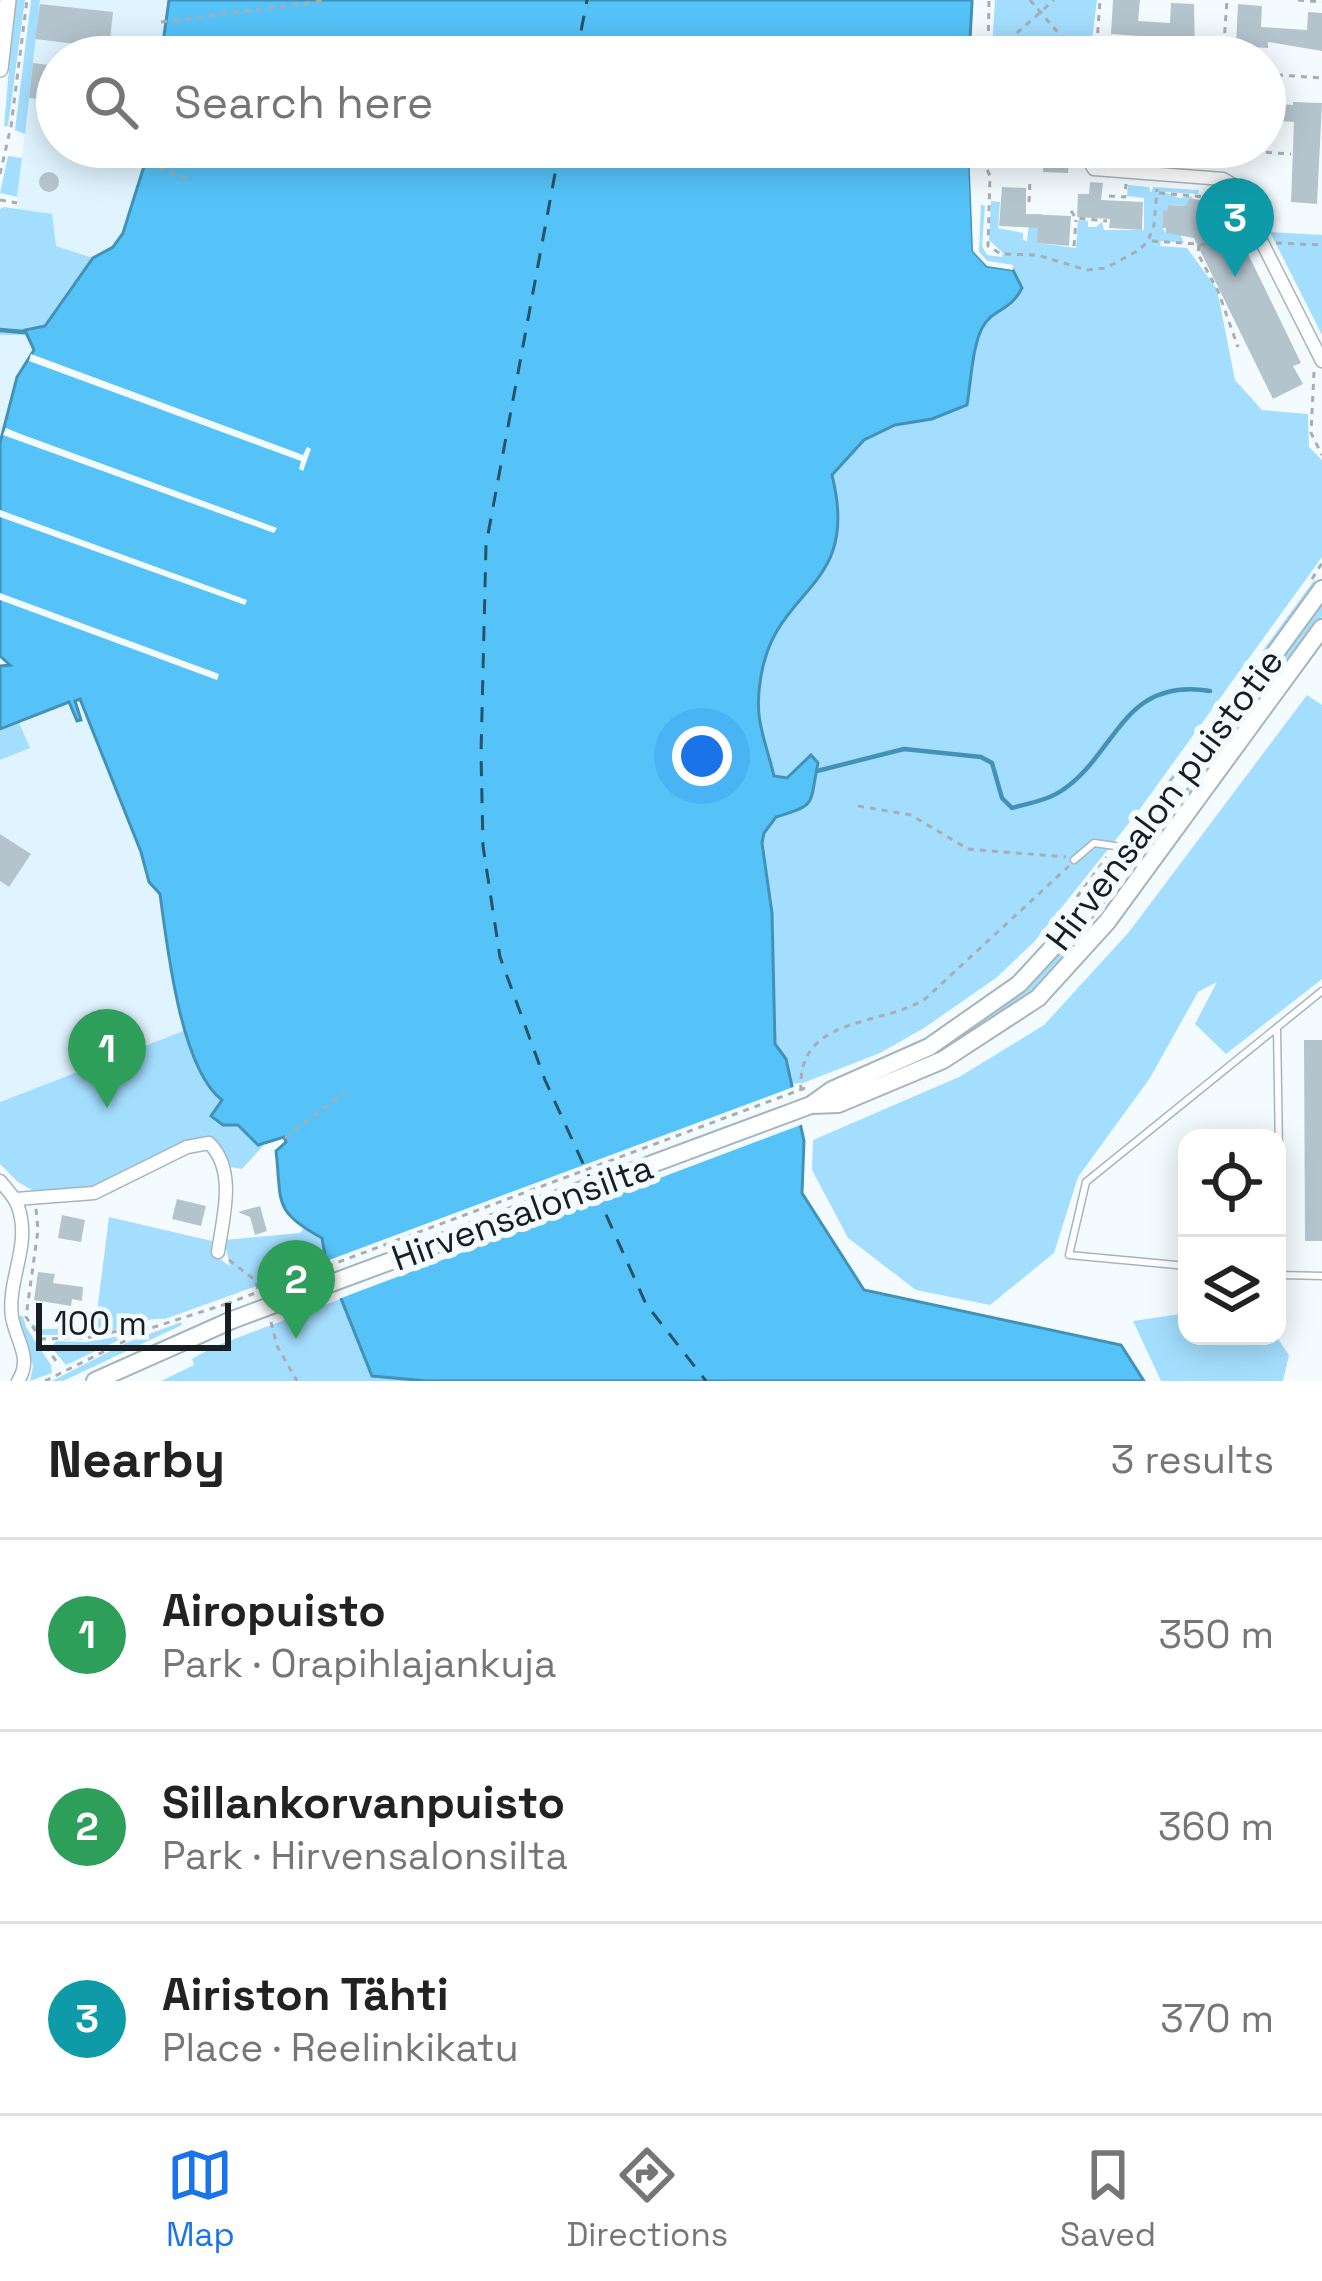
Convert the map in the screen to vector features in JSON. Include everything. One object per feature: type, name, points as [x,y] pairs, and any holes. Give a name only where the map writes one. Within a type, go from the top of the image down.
[{"type":"main road","name":"Hirvensalon puistotie","points":[[806,1096],[832,1090],[929,1047],[1019,984],[1053,948],[1322,589]]},
{"type":"main road","name":"Hirvensalon puistotie","points":[[806,1096],[838,1104],[918,1072],[1037,998],[1107,922],[1322,628]]},
{"type":"main road","name":"Hirvensalonsilta","points":[[104,1379],[229,1312],[806,1096]]},
{"type":"street","points":[[0,69],[8,0]]},
{"type":"street","points":[[1093,168],[1223,179],[1233,185],[1317,363]]},
{"type":"street","points":[[16,1199],[94,1193],[187,1147],[208,1143],[217,1152],[225,1178],[218,1252]]},
{"type":"street","points":[[0,1181],[16,1199],[22,1239],[12,1310],[24,1351],[25,1371],[19,1380]]},
{"type":"lane","points":[[1074,860],[1094,843],[1122,851],[1146,869]]},
{"type":"lane","points":[[1178,1265],[1069,1255],[1086,1182],[1322,991]]},
{"type":"lane","points":[[1277,1028],[1279,1237]]},
{"type":"lane","points":[[1286,1275],[1322,1276]]},
{"type":"path","points":[[0,173],[11,126],[27,0]]},
{"type":"path","points":[[986,36],[988,0]]},
{"type":"path","points":[[1030,0],[1061,36]]},
{"type":"path","points":[[1013,36],[1054,0]]},
{"type":"path","points":[[1097,36],[1100,0]]},
{"type":"path","points":[[1224,36],[1227,0]]},
{"type":"path","points":[[1300,0],[1322,2]]},
{"type":"path","points":[[161,22],[323,1]]},
{"type":"path","points":[[1286,75],[1322,78]]},
{"type":"path","points":[[1286,154],[1292,154]]},
{"type":"path","points":[[158,168],[187,178]]},
{"type":"path","points":[[986,168],[987,239],[994,253],[1037,255],[1097,270],[1121,262],[1148,241],[1158,185],[1225,195]]},
{"type":"path","points":[[1028,202],[1030,180]]},
{"type":"path","points":[[1110,181],[1142,184]]},
{"type":"path","points":[[1109,196],[1125,197],[1126,183]]},
{"type":"path","points":[[1204,197],[1207,189]]},
{"type":"path","points":[[1157,193],[1221,201],[1240,230]]},
{"type":"path","points":[[0,200],[17,203]]},
{"type":"path","points":[[1071,211],[1076,218],[1074,246]]},
{"type":"path","points":[[1238,216],[1240,230]]},
{"type":"path","points":[[1076,218],[1107,221]]},
{"type":"path","points":[[1218,229],[1240,230]]},
{"type":"path","points":[[1148,241],[1214,242]]},
{"type":"path","points":[[1273,243],[1322,245]]},
{"type":"path","points":[[1198,245],[1238,346]]},
{"type":"path","points":[[1317,363],[1311,433],[1322,455]]},
{"type":"path","points":[[45,1381],[151,1328],[229,1312],[806,1096],[802,1069],[826,1034],[910,1008],[925,998],[1016,913],[1051,887],[1074,860],[1053,854],[968,849],[911,815],[859,806]]},
{"type":"path","points":[[1075,899],[1122,851]]},
{"type":"path","points":[[285,1138],[345,1092]]},
{"type":"path","points":[[36,1206],[38,1230],[26,1317],[58,1364]]},
{"type":"path","points":[[218,1252],[255,1280],[261,1297]]},
{"type":"path","points":[[268,1313],[278,1346],[297,1381]]},
{"type":"path","points":[[40,1339],[151,1328]]},
{"type":"shaded area","points":[[15,0],[25,0],[8,126],[4,126]]},
{"type":"shaded area","points":[[31,0],[40,0],[25,134],[15,130]]},
{"type":"shaded area","points":[[40,0],[168,0],[164,36],[36,36],[36,168],[143,168],[123,232],[113,247],[93,258],[56,246],[16,209]]},
{"type":"shaded area","points":[[169,0],[972,0],[970,36],[164,36]]},
{"type":"shaded area","points":[[995,0],[1097,0],[1093,36],[993,36]]},
{"type":"shaded area","points":[[8,156],[22,158],[17,197],[0,193]]},
{"type":"shaded area","points":[[143,168],[970,168],[973,251],[987,266],[1013,270],[1022,288],[982,328],[967,405],[932,419],[895,425],[864,440],[832,475],[838,513],[835,542],[826,565],[783,622],[761,676],[759,717],[774,776],[787,778],[811,755],[818,763],[809,801],[776,817],[762,843],[772,913],[775,1044],[786,1059],[804,1141],[802,1193],[864,1290],[1121,1345],[1144,1381],[427,1381],[372,1376],[326,1261],[322,1238],[295,1220],[282,1204],[276,1151],[286,1142],[284,1137],[258,1145],[238,1125],[223,1125],[211,1116],[222,1100],[208,1084],[186,1034],[160,894],[149,882],[80,699],[75,701],[81,720],[77,721],[69,702],[0,729],[0,666],[10,665],[0,656],[0,443],[17,377],[34,350],[25,330],[45,326],[93,258],[113,247],[123,233]]},
{"type":"shaded area","points":[[1128,185],[1149,187],[1151,193],[1153,187],[1199,190],[1198,194],[1164,192],[1179,198],[1193,196],[1185,206],[1169,205],[1163,211],[1162,227],[1166,233],[1180,234],[1184,243],[1161,241],[1160,246],[1187,248],[1217,289],[1235,380],[1262,410],[1308,414],[1309,447],[1322,460],[1322,557],[1137,813],[1034,942],[996,978],[880,1053],[803,1083],[789,1084],[789,1072],[770,1079],[713,863],[776,526],[1016,274],[1012,265],[987,261],[979,252],[981,204],[985,206],[982,246],[987,255],[1002,257],[1003,253],[989,240],[991,201],[1000,202],[998,228],[1023,233],[1027,241],[1030,214],[1042,214],[1037,243],[1076,248],[1078,220],[1088,221],[1088,227],[1102,222],[1104,230],[1144,230],[1144,198],[1127,196]]},
{"type":"shaded area","points":[[0,209],[52,214],[56,246],[93,258],[113,247],[123,232],[127,237],[31,354],[25,335],[0,335]]},
{"type":"shaded area","points":[[1270,232],[1322,235],[1322,335]]},
{"type":"shaded area","points":[[0,335],[25,335],[34,350],[17,377],[0,443]]},
{"type":"shaded area","points":[[1315,579],[1313,590],[1136,834],[1132,830]]},
{"type":"shaded area","points":[[1322,601],[1322,616],[1166,831],[1150,839]]},
{"type":"shaded area","points":[[0,656],[27,657],[16,715],[30,748],[0,760],[0,666],[10,665]]},
{"type":"shaded area","points":[[1307,695],[1322,705],[1322,979],[1226,1054],[1195,1024],[1217,982],[1198,992],[1150,1078],[1078,1177],[1054,1253],[990,1305],[916,1290],[848,1238],[812,1170],[813,1140],[959,1077],[1044,1025],[1129,932]]},
{"type":"shaded area","points":[[80,698],[149,882],[160,894],[177,1004],[187,1030],[0,1102],[0,760],[29,748],[20,721],[70,702],[76,720],[81,719],[75,700]]},
{"type":"shaded area","points":[[1078,934],[1068,954],[1038,986],[950,1050],[946,1045],[998,1010]]},
{"type":"shaded area","points":[[177,1004],[200,1010],[231,1124],[263,1146],[242,1169],[230,1167],[216,1142],[207,1136],[177,1146],[99,1187],[37,1193],[18,1182],[0,1164],[0,1102],[186,1030]]},
{"type":"shaded area","points":[[109,1217],[212,1241],[211,1253],[230,1266],[224,1240],[300,1233],[304,1228],[323,1238],[326,1261],[165,1319],[92,1334],[42,1335],[30,1323],[43,1329],[95,1328]]},
{"type":"shaded area","points":[[383,1283],[512,1381],[161,1381],[194,1365],[192,1359],[213,1347]]},
{"type":"shaded area","points":[[1178,1314],[1178,1345],[1282,1345],[1289,1355],[1283,1381],[1161,1381],[1133,1321]]},
{"type":"shaded area","points":[[18,1316],[23,1316],[52,1373],[30,1381],[33,1366]]},
{"type":"shaded area","points":[[181,1322],[63,1381],[52,1381],[128,1342]]},
{"type":"shaded area","points":[[132,1334],[66,1365],[51,1347],[56,1341],[87,1342]]},
{"type":"pier","points":[[970,168],[979,185],[979,252],[987,261],[1013,265],[1013,270],[987,266],[973,251]]},
{"type":"pier","points":[[31,354],[303,455],[307,447],[311,449],[303,471],[301,461],[29,361]]},
{"type":"pier","points":[[6,428],[277,528],[274,533],[3,435]]},
{"type":"pier","points":[[0,510],[247,600],[245,605],[0,517]]},
{"type":"pier","points":[[0,593],[219,674],[217,680],[0,600]]},
{"type":"pier","points":[[796,1086],[806,1123],[336,1300],[321,1263]]},
{"type":"building","points":[[1113,0],[1140,0],[1138,21],[1170,23],[1171,3],[1194,4],[1195,36],[1111,34]]},
{"type":"building","points":[[40,4],[113,12],[110,36],[35,39]]},
{"type":"building","points":[[1238,4],[1262,6],[1261,27],[1307,30],[1308,12],[1322,13],[1322,51],[1286,45],[1286,36],[1236,36]]},
{"type":"building","points":[[33,63],[36,63],[36,99],[29,98]]},
{"type":"building","points":[[1322,103],[1317,204],[1291,202],[1294,122],[1286,121],[1286,104]]},
{"type":"building","points":[[1043,168],[1068,168],[1068,173],[1043,172]]},
{"type":"building","points":[[49,172],[59,182],[49,192],[39,182]]},
{"type":"building","points":[[1090,182],[1103,183],[1101,200],[1143,202],[1142,230],[1109,228],[1110,219],[1077,217],[1078,194],[1089,194]]},
{"type":"building","points":[[1002,187],[1026,188],[1026,214],[1071,216],[1069,246],[1037,243],[1038,228],[999,226]]},
{"type":"building","points":[[1190,198],[1222,205],[1220,221],[1235,227],[1301,363],[1293,366],[1303,384],[1273,399],[1194,238],[1162,228],[1163,210],[1168,205],[1185,206]]},
{"type":"building","points":[[0,834],[31,854],[9,887],[0,881]]},
{"type":"building","points":[[1304,1040],[1322,1040],[1322,1241],[1305,1241]]},
{"type":"building","points":[[177,1199],[206,1206],[201,1226],[172,1219]]},
{"type":"building","points":[[260,1206],[267,1231],[255,1235],[250,1217],[238,1212]]},
{"type":"building","points":[[62,1215],[85,1220],[81,1242],[58,1238]]},
{"type":"building","points":[[38,1272],[55,1274],[53,1283],[83,1287],[82,1301],[72,1299],[71,1306],[34,1300]]},
{"type":"waterway","points":[[0,330],[24,332]]},
{"type":"waterway","points":[[817,771],[904,749],[981,757],[992,763],[1002,798],[1012,808],[1064,789],[1125,720],[1158,695],[1210,691]]},
{"type":"ferry route","points":[[580,36],[587,0]]},
{"type":"ferry route","points":[[556,168],[486,545],[483,846],[500,957],[545,1080],[591,1181]]},
{"type":"ferry route","points":[[595,1190],[646,1304],[706,1381]]},
{"type":"place","name":"Airiston Tähti","points":[[1235,277]]},
{"type":"place","name":"Airopuisto","points":[[107,1108]]},
{"type":"place","name":"Sillankorvanpuisto","points":[[296,1339]]}]
